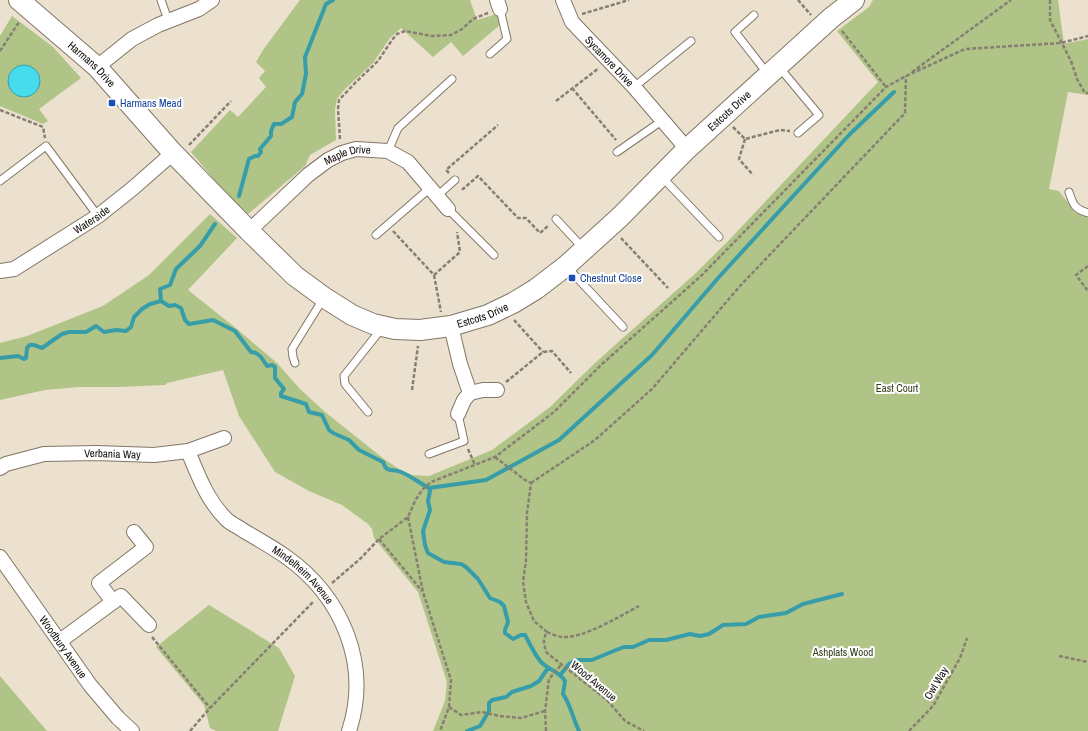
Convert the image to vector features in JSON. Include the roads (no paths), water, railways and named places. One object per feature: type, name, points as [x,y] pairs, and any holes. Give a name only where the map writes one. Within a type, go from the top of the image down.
[{"type":"street","points":[[97,67],[132,39],[168,20],[181,17],[199,9],[212,0]]},
{"type":"street","name":"Sycamore Drive","points":[[563,0],[572,22],[634,87],[687,149]]},
{"type":"street","name":"Estcots Drive","points":[[175,155],[295,276],[325,298],[352,315],[373,324],[395,329],[420,330],[447,327],[488,315],[503,308],[536,289],[566,266],[610,226],[687,149],[831,18],[854,0]]},
{"type":"street","name":"Harmans Drive","points":[[24,4],[97,67],[175,155]]},
{"type":"street","name":"Maple Drive","points":[[249,231],[308,175],[328,160],[342,153],[356,149],[388,151],[408,162],[448,209]]},
{"type":"street","name":"Waterside","points":[[0,272],[14,269],[98,216],[175,155]]},
{"type":"street","points":[[447,327],[470,393]]},
{"type":"street","points":[[458,414],[464,400],[470,393],[482,390],[497,390]]},
{"type":"street","name":"Verbania Way","points":[[0,468],[6,464],[44,454],[96,453],[154,456],[188,451],[224,438]]},
{"type":"street","name":"Mindelheim Avenue","points":[[188,451],[207,495],[227,520],[285,556],[306,572],[323,591],[336,610],[347,632],[354,656],[357,680],[356,704],[349,731]]},
{"type":"street","points":[[113,602],[100,583],[146,547],[134,532]]},
{"type":"street","name":"Woodbury Avenue","points":[[0,557],[90,685],[118,718],[132,731]]},
{"type":"street","points":[[60,641],[121,596],[149,625]]},
{"type":"lane","points":[[161,0],[168,20]]},
{"type":"lane","points":[[490,54],[507,39],[499,4]]},
{"type":"lane","points":[[754,15],[735,32],[819,115],[798,133]]},
{"type":"lane","points":[[634,87],[691,41]]},
{"type":"lane","points":[[388,151],[398,128],[452,79]]},
{"type":"lane","points":[[620,150],[663,120]]},
{"type":"lane","points":[[0,181],[46,146],[98,216]]},
{"type":"lane","points":[[660,175],[719,237]]},
{"type":"lane","points":[[376,235],[387,225],[434,192],[456,180]]},
{"type":"lane","points":[[1069,192],[1072,201],[1078,210],[1088,213]]},
{"type":"lane","points":[[448,209],[494,255]]},
{"type":"lane","points":[[556,219],[585,249]]},
{"type":"lane","points":[[566,266],[623,327]]},
{"type":"lane","points":[[295,364],[292,357],[292,349],[325,298]]},
{"type":"lane","points":[[368,412],[345,384],[344,376],[384,326]]},
{"type":"lane","points":[[429,454],[464,441],[458,414]]},
{"type":"water","points":[[21,65],[27,65],[37,72],[40,81],[39,87],[33,94],[27,97],[21,97],[11,90],[8,84],[8,78],[15,68]]},
{"type":"waterway","points":[[239,196],[249,159],[258,156],[261,152],[260,149],[271,136],[271,131],[274,124],[281,124],[292,117],[295,102],[302,94],[306,74],[305,57],[326,4],[333,0]]},
{"type":"waterway","points":[[0,358],[18,356],[24,359],[26,358],[27,348],[30,345],[35,345],[42,348],[62,334],[69,332],[86,332],[96,326],[104,332],[116,330],[126,331],[131,327],[134,317],[142,309],[150,304],[161,301],[169,306],[175,305],[181,308],[185,320],[189,324],[213,320],[235,331],[251,352],[256,353],[261,357],[267,366],[272,365],[275,367],[275,378],[284,389],[281,396],[306,404],[309,412],[322,415],[329,430],[349,440],[359,450],[383,462],[386,468],[405,474],[429,488],[486,480],[559,440],[652,355],[719,277],[850,134],[894,92]]},
{"type":"waterway","points":[[161,301],[160,289],[170,285],[176,269],[200,246],[215,224]]},
{"type":"waterway","points":[[429,488],[430,491],[428,501],[430,510],[423,531],[428,553],[444,562],[461,564],[466,567],[478,579],[490,598],[500,602],[504,606],[508,622],[505,633],[513,639],[521,635],[525,635],[539,660],[545,666],[560,675],[565,681],[563,694],[568,702],[579,731]]},
{"type":"waterway","points":[[561,674],[569,664],[576,660],[592,660],[624,647],[633,647],[649,640],[666,640],[690,634],[700,636],[709,634],[723,625],[746,624],[759,617],[786,613],[803,604],[842,594]]},
{"type":"waterway","points":[[467,731],[480,726],[489,711],[489,703],[492,700],[506,697],[512,692],[531,686],[539,681],[548,668]]},
{"type":"place","name":"Harmans Mead","points":[[112,103]]},
{"type":"place","name":"Chestnut Close","points":[[572,278]]},
{"type":"park label","name":"East Court","points":[[897,388]]},
{"type":"park label","name":"Ashplats Wood","points":[[843,652]]}]
